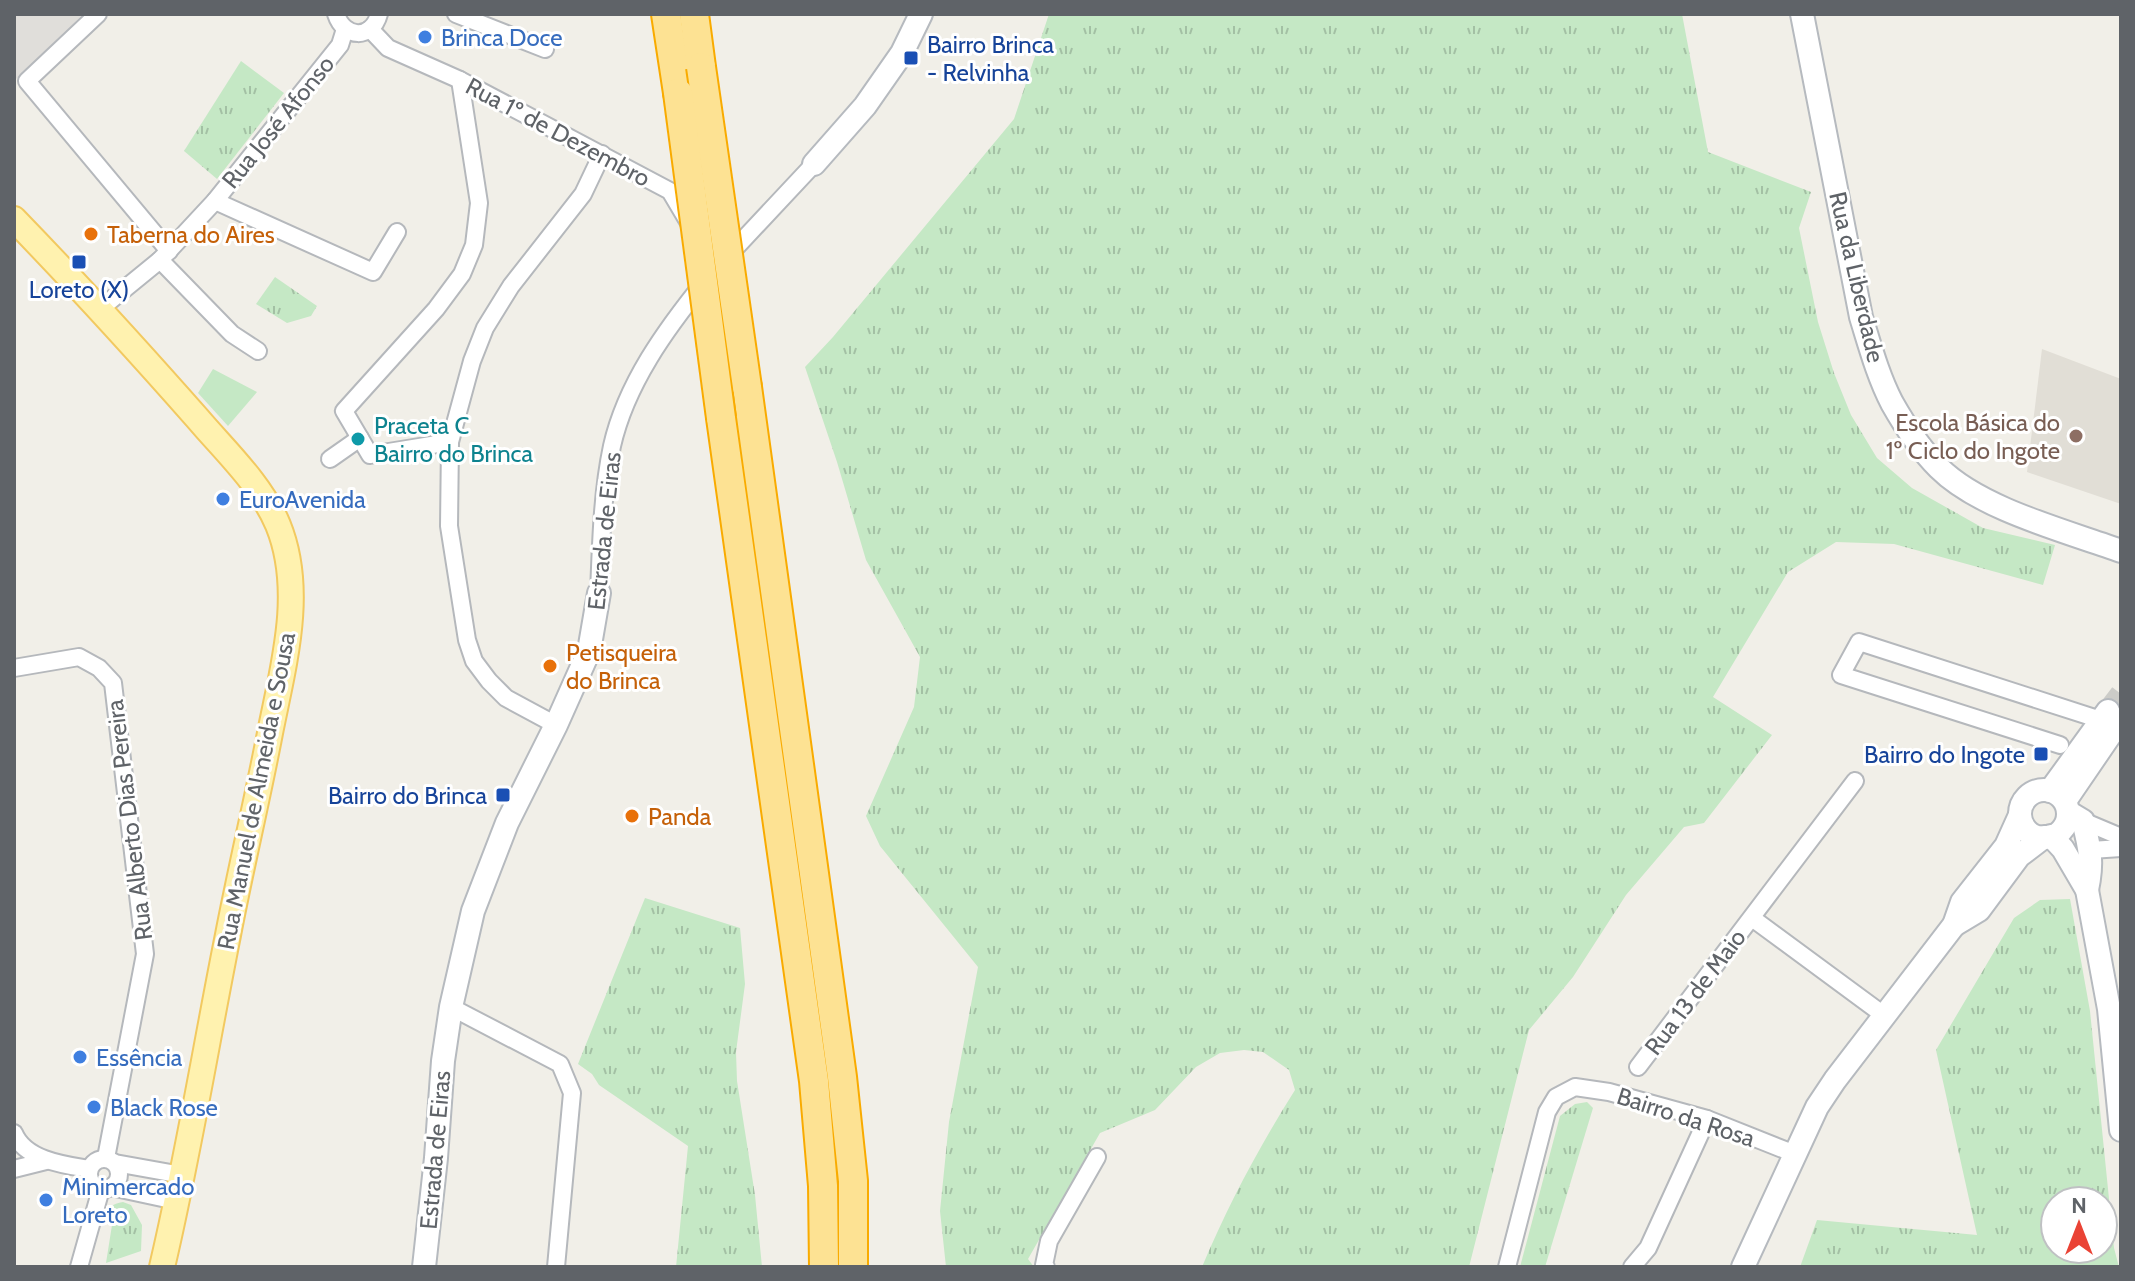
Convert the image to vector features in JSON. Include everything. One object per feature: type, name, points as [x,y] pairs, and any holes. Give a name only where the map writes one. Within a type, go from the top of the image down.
[{"type":"highway","points":[[666,14],[814,1081],[823,1186],[824,1267]]},
{"type":"highway","points":[[694,14],[842,1077],[853,1181],[853,1267]]},
{"type":"main road","name":"Rua Manuel de Almeida e Sousa","points":[[14,219],[100,309],[245,472],[278,524],[287,552],[289,638],[162,1267]]},
{"type":"street","points":[[98,14],[27,81],[165,256],[232,334],[258,351]]},
{"type":"street","points":[[336,14],[340,24],[353,33],[370,29],[379,14]]},
{"type":"street","points":[[456,14],[545,49]]},
{"type":"street","name":"Estrada de Eiras","points":[[424,1267],[443,1061],[451,1007],[473,911],[507,823],[589,651],[599,593],[608,468],[623,412],[647,362],[676,317],[716,268],[865,106],[902,53],[921,14]]},
{"type":"street","name":"Rua da Liberdade","points":[[1802,14],[1861,317],[1892,402],[1914,439],[1931,459],[1966,489],[1999,506],[2121,551]]},
{"type":"street","name":"Rua José Afonso","points":[[100,309],[165,256],[215,201],[340,45],[345,29]]},
{"type":"street","name":"Rua 1º de Dezembro","points":[[370,29],[388,48],[460,80],[670,191],[716,268]]},
{"type":"street","points":[[450,442],[370,455],[344,411],[436,309],[462,274],[474,245],[479,203],[460,80]]},
{"type":"street","points":[[556,725],[506,698],[474,661],[467,640],[449,526],[450,442],[472,361],[485,328],[511,286],[583,194],[602,154]]},
{"type":"street","points":[[215,201],[373,272],[397,232]]},
{"type":"street","points":[[330,459],[360,438]]},
{"type":"street","points":[[1954,925],[1979,910],[2019,856],[2064,827],[2067,806],[2110,717],[1859,642],[1841,675],[2060,745]]},
{"type":"street","name":"Rua Alberto Dias Pereira","points":[[14,668],[79,657],[99,668],[113,683],[145,954],[110,1161]]},
{"type":"street","name":"Rua 13 de Maio","points":[[1638,1067],[1855,781]]},
{"type":"street","points":[[1743,1267],[1817,1107],[1954,925],[1962,902],[2006,846],[2021,807],[2030,794],[2036,791],[2121,837]]},
{"type":"street","points":[[2067,806],[2091,850],[2092,866],[2087,890]]},
{"type":"street","points":[[2020,815],[2025,828],[2036,836],[2048,837],[2063,849],[2087,890],[2109,1009],[2121,1130]]},
{"type":"street","points":[[2091,850],[2121,848]]},
{"type":"street","name":"Rua 13 de Maio","points":[[1752,918],[1885,1016]]},
{"type":"street","points":[[451,1007],[560,1064],[572,1093],[556,1267]]},
{"type":"street","name":"Bairro da Rosa","points":[[1507,1267],[1547,1112],[1556,1097],[1575,1087],[1609,1092],[1707,1119],[1795,1154]]},
{"type":"street","points":[[1632,1267],[1648,1248],[1707,1119]]},
{"type":"street","points":[[14,1133],[17,1142],[46,1161],[89,1169]]},
{"type":"street","points":[[1046,1267],[1049,1241],[1097,1157]]},
{"type":"street","points":[[14,1169],[46,1161]]},
{"type":"street","points":[[176,1201],[92,1184],[89,1169],[95,1161],[110,1161],[182,1175]]},
{"type":"street","points":[[79,1267],[106,1188],[118,1181],[119,1171],[110,1161]]},
{"type":"shaded area","points":[[14,14],[83,14],[15,80]]},
{"type":"shaded area","name":"Escola Básica do 1º Ciclo do Ingote","points":[[2042,349],[2121,379],[2121,504],[2027,472]]},
{"type":"green space","points":[[1049,14],[1682,14],[1708,152],[1811,192],[1799,228],[1818,322],[1851,415],[1877,458],[1912,488],[1983,528],[2055,545],[2043,585],[1894,544],[1836,542],[1788,572],[1713,697],[1772,735],[1704,823],[1684,827],[1626,895],[1573,977],[1529,1030],[1469,1267],[1202,1267],[1245,1177],[1295,1090],[1289,1070],[1263,1052],[1244,1050],[1220,1053],[1196,1067],[1155,1110],[1100,1133],[1028,1259],[1034,1267],[946,1267],[940,1211],[949,1122],[978,967],[880,846],[866,816],[914,707],[920,657],[866,560],[805,367],[1014,119]]},
{"type":"green space","points":[[241,61],[284,93],[217,179],[184,151]]},
{"type":"green space","points":[[275,277],[317,306],[311,316],[287,323],[256,304]]},
{"type":"green space","points":[[213,369],[257,392],[228,426],[198,393]]},
{"type":"green space","points":[[645,898],[740,928],[745,984],[736,1052],[737,1081],[755,1195],[762,1267],[676,1267],[688,1146],[599,1085],[592,1074],[578,1064]]},
{"type":"green space","points":[[2070,899],[2090,1011],[2108,1185],[2039,1185],[2039,1265],[2119,1267],[1800,1267],[1817,1220],[1977,1235],[1936,1050],[2014,918],[2040,900]]},
{"type":"green space","points":[[1587,1102],[1593,1108],[1545,1267],[1520,1267],[1560,1116],[1575,1104]]},
{"type":"green space","points":[[123,1202],[131,1205],[142,1225],[141,1251],[106,1263],[112,1225],[106,1218],[107,1214],[111,1207]]},
{"type":"tunnel","points":[[2108,711],[2121,694]]},
{"type":"place","name":"Brinca Doce","points":[[425,37]]},
{"type":"place","name":"Bairro Brinca - Relvinha","points":[[911,58]]},
{"type":"place","name":"Taberna do Aires","points":[[91,234]]},
{"type":"place","name":"Loreto (X)","points":[[79,262]]},
{"type":"place","name":"Escola Básica do 1º Ciclo do Ingote","points":[[2076,436]]},
{"type":"place","name":"Praceta C Bairro do Brinca","points":[[358,439]]},
{"type":"place","name":"EuroAvenida","points":[[223,499]]},
{"type":"place","name":"Petisqueira do Brinca","points":[[550,666]]},
{"type":"place","name":"Bairro do Ingote","points":[[2041,754]]},
{"type":"place","name":"Bairro do Brinca","points":[[503,795]]},
{"type":"place","name":"Panda","points":[[632,816]]},
{"type":"place","name":"Essência","points":[[80,1057]]},
{"type":"place","name":"Black Rose","points":[[94,1107]]},
{"type":"place","name":"Minimercado Loreto","points":[[46,1200]]}]
